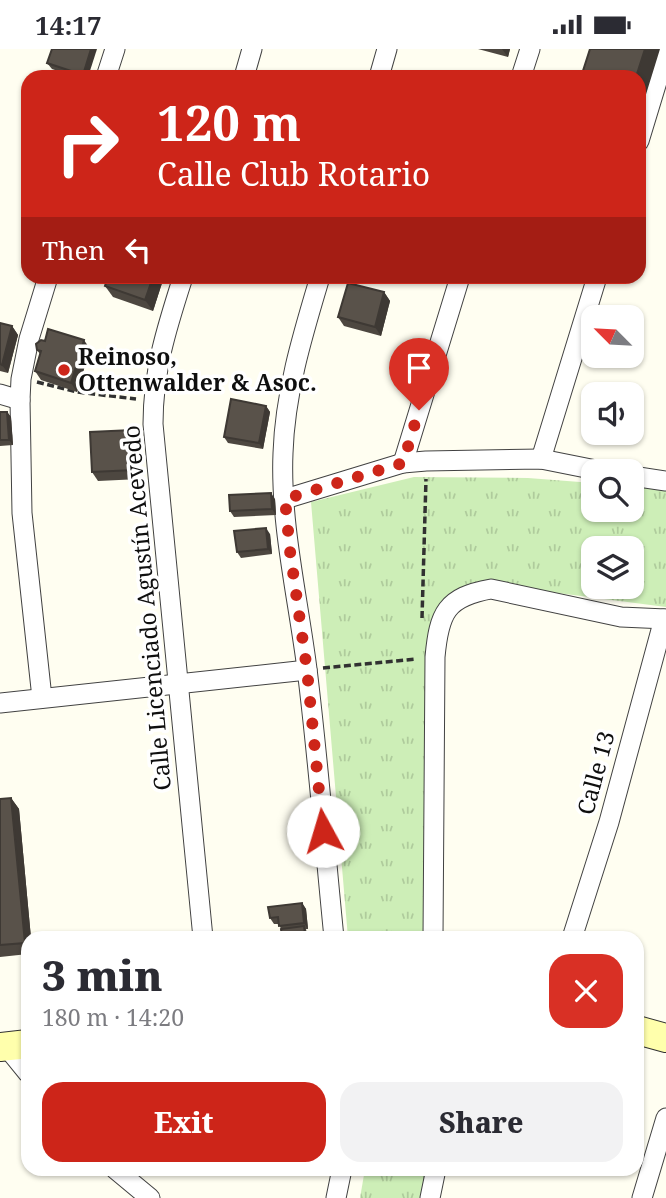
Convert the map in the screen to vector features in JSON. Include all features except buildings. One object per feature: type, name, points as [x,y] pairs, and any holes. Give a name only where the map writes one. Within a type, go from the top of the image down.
[{"type":"main road","points":[[644,1032],[666,1038]]},
{"type":"street","points":[[108,70],[115,49]]},
{"type":"street","points":[[246,70],[252,49]]},
{"type":"street","points":[[381,70],[387,49]]},
{"type":"street","points":[[524,70],[530,49]]},
{"type":"street","points":[[646,118],[666,52]]},
{"type":"street","points":[[42,698],[22,513],[20,400],[29,339],[46,284]]},
{"type":"street","name":"Calle Licenciado Agustín Acevedo","points":[[181,284],[160,352],[153,400],[154,435],[202,931]]},
{"type":"street","points":[[318,284],[302,338],[287,409],[283,454],[290,551],[307,670],[333,931]]},
{"type":"street","points":[[403,463],[458,284]]},
{"type":"street","points":[[541,460],[595,284]]},
{"type":"street","points":[[0,394],[20,400]]},
{"type":"street","points":[[285,499],[403,463],[541,460],[581,467]]},
{"type":"street","points":[[644,478],[666,481]]},
{"type":"street","points":[[433,931],[435,657],[437,635],[445,610],[470,593],[491,589],[621,617],[665,619]]},
{"type":"street","name":"Calle 13","points":[[574,931],[609,822],[665,619]]},
{"type":"street","points":[[0,703],[307,670]]},
{"type":"street","points":[[11,1046],[21,1062]]},
{"type":"street","points":[[642,1198],[666,1118]]},
{"type":"street","points":[[123,1176],[150,1198]]},
{"type":"street","points":[[336,1198],[341,1176]]},
{"type":"street","points":[[430,1198],[435,1176]]},
{"type":"path","points":[[21,379],[77,392],[153,400]]},
{"type":"path","points":[[422,619],[426,461]]},
{"type":"path","points":[[307,670],[435,657]]},
{"type":"green space","points":[[414,477],[528,478],[581,482],[581,522],[644,522],[644,486],[666,487],[666,607],[604,599],[644,599],[644,536],[581,536],[581,596],[519,588],[468,593],[431,639],[439,931],[347,931],[311,502]]},
{"type":"green space","points":[[364,1176],[428,1176],[425,1198],[360,1198]]},
{"type":"place","name":"Reinoso, Ottenwalder & Asoc.","points":[[64,370]]},
{"type":"route","points":[[323,831],[307,670],[285,499],[403,463],[419,410]]}]
